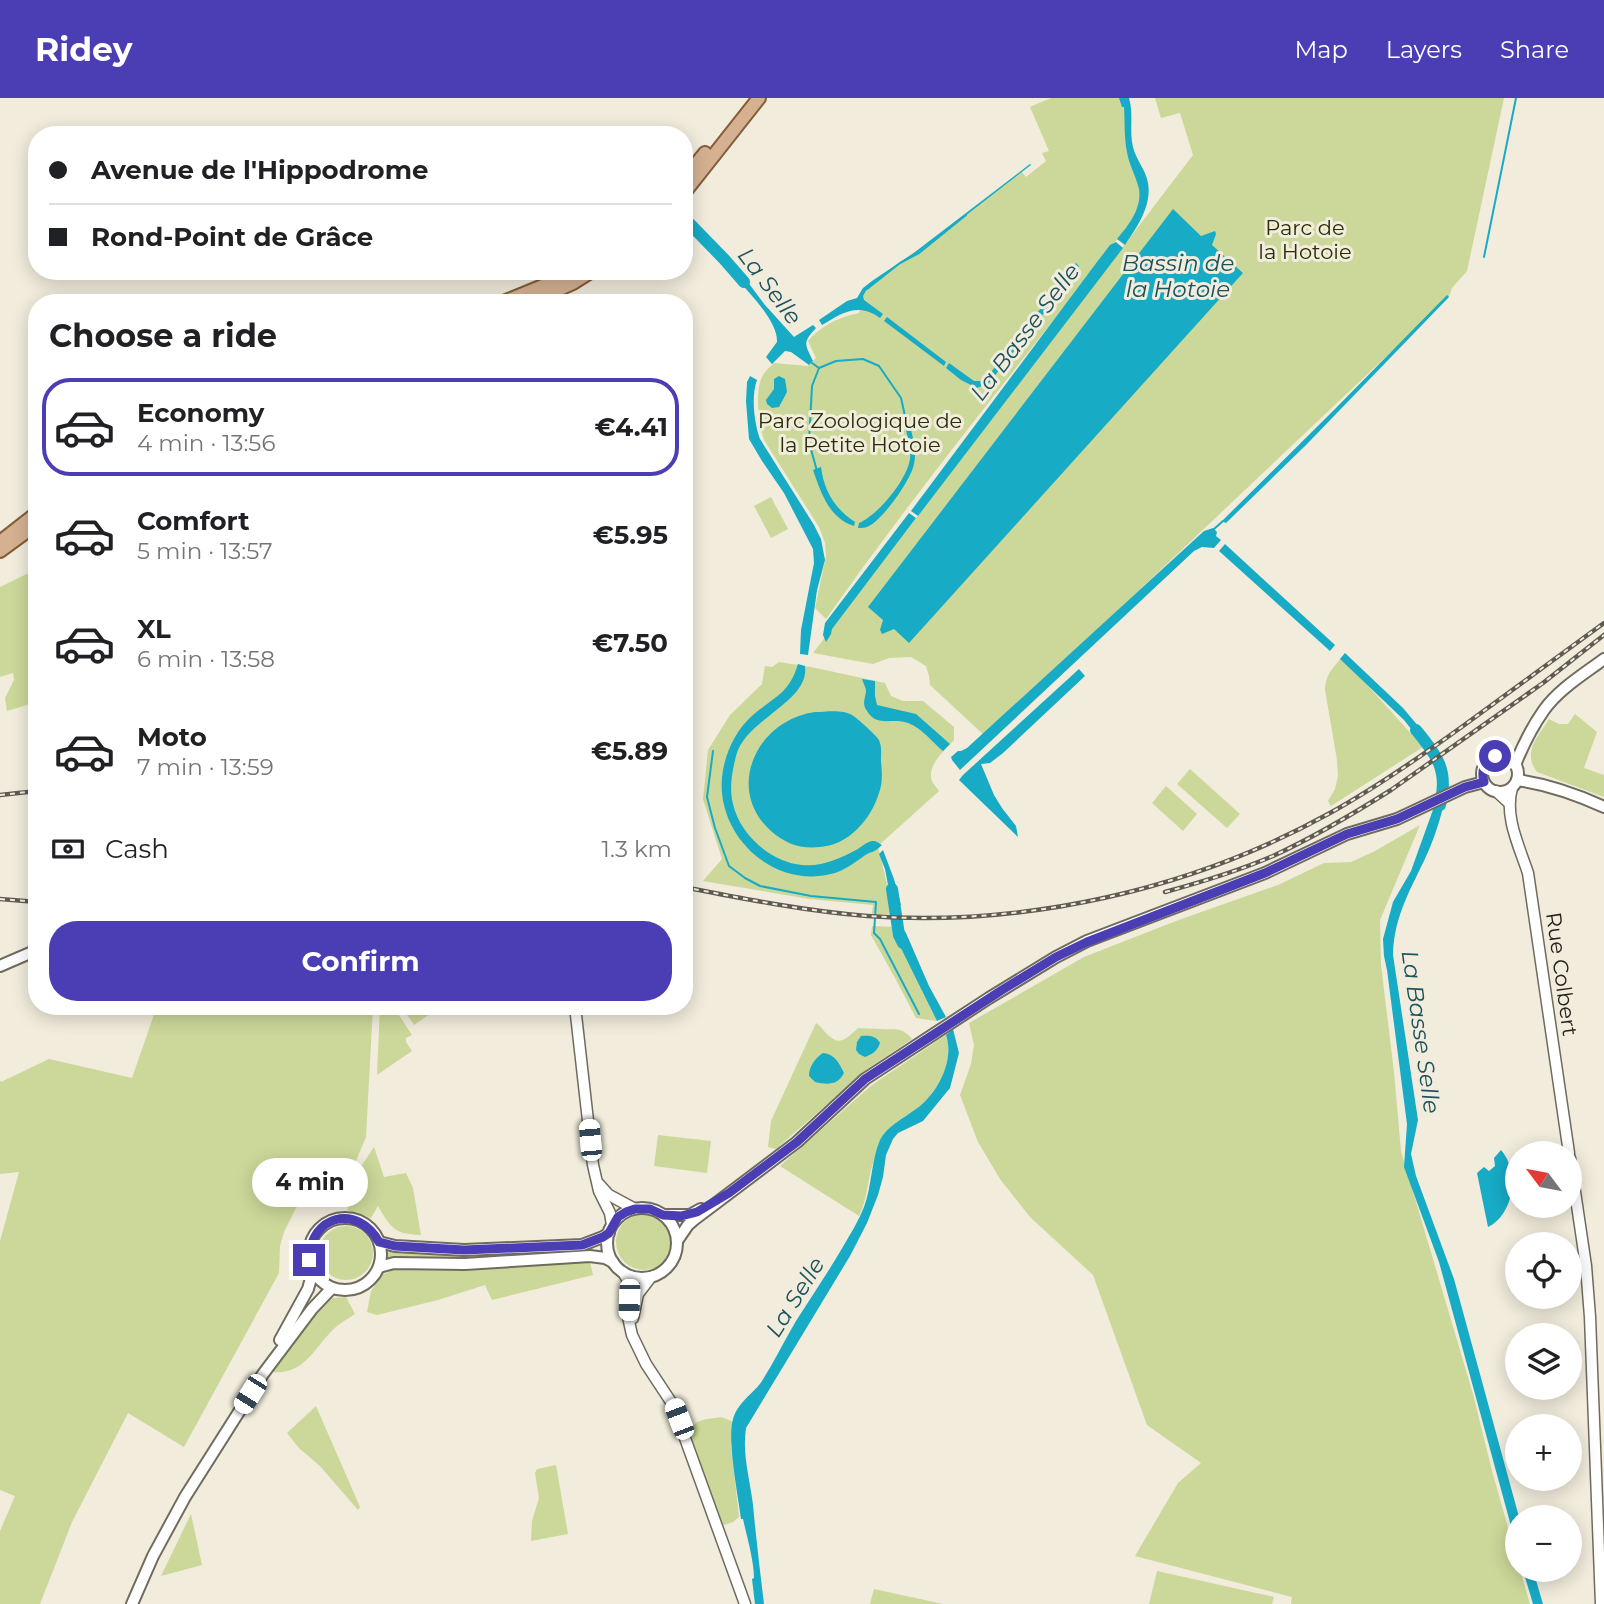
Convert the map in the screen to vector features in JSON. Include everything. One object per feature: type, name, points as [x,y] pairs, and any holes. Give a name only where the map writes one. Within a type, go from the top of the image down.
[{"type":"main road","points":[[693,168],[748,98]]},
{"type":"main road","points":[[693,182],[759,98]]},
{"type":"main road","points":[[524,294],[556,280]]},
{"type":"main road","points":[[548,294],[578,280]]},
{"type":"main road","points":[[0,542],[28,520]]},
{"type":"main road","points":[[0,551],[28,531]]},
{"type":"main road","points":[[1515,765],[1527,737],[1552,701],[1604,659]]},
{"type":"main road","points":[[1501,756],[1507,757],[1515,765],[1518,774],[1507,791],[1492,790],[1484,782],[1484,766],[1490,759],[1501,756],[1527,737]]},
{"type":"main road","points":[[677,1241],[688,1225],[797,1142],[865,1079],[1015,982],[1087,942],[1254,877],[1352,832],[1397,819],[1453,792],[1484,782]]},
{"type":"main road","points":[[1514,784],[1529,782],[1600,805]]},
{"type":"main road","points":[[0,966],[28,954]]},
{"type":"main road","points":[[663,1215],[690,1214],[729,1193]]},
{"type":"main road","points":[[379,1267],[394,1263],[466,1264],[590,1256],[605,1258],[623,1272],[636,1277],[651,1277],[668,1266],[676,1254],[677,1241],[673,1226],[663,1215],[650,1209],[626,1212],[618,1217],[607,1243],[613,1262]]},
{"type":"main road","points":[[342,1218],[365,1224],[374,1232],[379,1242],[379,1267],[374,1277],[356,1289],[344,1291],[332,1288],[313,1271],[309,1260],[313,1237],[321,1227],[342,1218]]},
{"type":"main road","points":[[379,1242],[395,1246],[464,1250],[582,1245],[603,1237],[611,1229]]},
{"type":"main road","points":[[132,1604],[153,1556],[185,1497],[262,1374],[308,1289],[313,1271]]},
{"type":"main road","points":[[262,1374],[312,1309],[332,1288]]},
{"type":"street","name":"Rue Colbert","points":[[1514,784],[1508,802],[1528,873],[1567,1141]]},
{"type":"street","points":[[1496,791],[1508,802]]},
{"type":"street","points":[[576,1015],[590,1140],[599,1191],[610,1213],[611,1229]]},
{"type":"street","points":[[597,1181],[609,1195],[635,1209]]},
{"type":"street","name":"Rue Colbert","points":[[1579,1218],[1590,1317],[1601,1604]]},
{"type":"street","points":[[623,1272],[629,1293],[628,1317],[635,1342],[679,1419],[744,1604]]},
{"type":"street","points":[[631,1329],[638,1294],[651,1277]]},
{"type":"green space","name":"Parc Zoologique de la Petite Hotoie","points":[[1051,98],[1123,98],[1140,194],[1137,212],[939,467],[826,619],[815,608],[826,556],[825,543],[819,527],[764,440],[758,407],[760,381],[774,363],[808,366],[816,358],[808,341],[831,322],[859,313],[864,291],[1022,172],[1026,177],[1046,161],[1042,153],[1049,151],[1030,107]]},
{"type":"green space","name":"Parc de la Hotoie","points":[[1155,98],[1504,98],[1467,271],[1452,288],[1449,297],[985,736],[930,685],[926,666],[911,657],[889,658],[873,664],[813,653],[1193,155],[1180,113],[1161,118]]},
{"type":"green space","points":[[771,497],[788,529],[771,538],[754,506]]},
{"type":"green space","points":[[28,573],[28,705],[7,711],[5,698],[14,680],[13,673],[0,677],[0,587]]},
{"type":"green space","points":[[1342,657],[1423,747],[1331,806],[1328,801],[1338,776],[1325,685],[1330,672]]},
{"type":"green space","points":[[779,662],[885,683],[891,696],[903,701],[923,701],[954,727],[954,740],[937,759],[932,770],[932,781],[939,791],[878,846],[892,914],[872,914],[873,905],[809,899],[703,881],[722,859],[703,799],[708,750],[730,715],[762,684],[765,666],[772,667]]},
{"type":"green space","points":[[1575,714],[1597,732],[1584,768],[1604,775],[1604,797],[1537,772],[1533,765],[1533,745],[1549,719],[1559,724],[1568,724]]},
{"type":"green space","points":[[1190,769],[1240,814],[1227,828],[1177,784]]},
{"type":"green space","points":[[1166,786],[1197,814],[1183,831],[1152,803]]},
{"type":"green space","points":[[1420,825],[1380,920],[1381,965],[1401,1151],[1473,1394],[1505,1517],[1505,1582],[1524,1582],[1530,1604],[1291,1604],[1292,1597],[1135,1556],[1178,1483],[1201,1463],[1147,1425],[1093,1275],[1030,1217],[1000,1179],[978,1142],[960,1095],[971,1064],[974,1045],[969,1023],[1084,957],[1278,885],[1324,863],[1351,862]]},
{"type":"green space","points":[[872,926],[894,927],[937,1021],[916,1018],[871,935]]},
{"type":"green space","points":[[154,1015],[373,1015],[366,1137],[356,1161],[341,1175],[315,1188],[296,1208],[280,1246],[279,1273],[184,1447],[128,1413],[72,1522],[40,1604],[0,1604],[0,1531],[15,1496],[0,1490],[0,1241],[19,1172],[0,1174],[0,1080],[1,1082],[49,1059],[132,1078]]},
{"type":"green space","points":[[380,1015],[399,1015],[412,1035],[406,1038],[406,1042],[412,1051],[377,1075]]},
{"type":"green space","points":[[407,1015],[428,1015],[414,1025]]},
{"type":"green space","points":[[816,1023],[837,1041],[845,1039],[858,1028],[898,1030],[905,1032],[912,1039],[867,1069],[776,1149],[768,1147],[771,1121]]},
{"type":"green space","points":[[946,1035],[948,1055],[943,1074],[926,1100],[897,1122],[886,1138],[874,1161],[859,1216],[780,1166],[872,1085]]},
{"type":"green space","points":[[658,1135],[711,1141],[707,1173],[654,1166]]},
{"type":"green space","points":[[374,1147],[384,1177],[406,1173],[413,1188],[421,1235],[394,1228],[378,1206],[371,1218],[347,1210],[361,1177],[360,1168]]},
{"type":"green space","points":[[638,1214],[650,1214],[660,1218],[668,1226],[672,1242],[668,1258],[660,1266],[650,1270],[638,1270],[628,1266],[620,1258],[616,1248],[616,1236],[620,1226],[628,1218]]},
{"type":"green space","points":[[351,1226],[361,1230],[369,1238],[373,1253],[369,1268],[361,1276],[341,1280],[331,1276],[323,1268],[319,1248],[323,1238],[331,1230]]},
{"type":"green space","points":[[593,1246],[593,1252],[449,1260],[387,1260],[386,1249]]},
{"type":"green space","points":[[590,1262],[593,1275],[492,1300],[485,1285],[377,1315],[367,1312],[371,1291],[382,1275],[400,1267],[466,1270]]},
{"type":"green space","points":[[346,1297],[355,1314],[337,1326],[302,1364],[284,1372],[273,1372],[318,1310],[333,1298]]},
{"type":"green space","points":[[316,1406],[360,1507],[358,1510],[287,1433]]},
{"type":"green space","points":[[721,1417],[734,1422],[731,1446],[739,1517],[721,1526],[689,1436],[696,1423]]},
{"type":"green space","points":[[556,1465],[568,1534],[531,1541],[532,1521],[539,1498],[535,1473],[537,1469]]},
{"type":"green space","points":[[191,1514],[202,1565],[161,1576]]},
{"type":"green space","points":[[1157,1571],[1274,1597],[1272,1604],[1149,1604]]},
{"type":"green space","points":[[874,1589],[943,1604],[870,1604]]},
{"type":"water","points":[[1119,98],[1129,98],[1133,147],[1147,178],[1149,192],[1142,216],[1125,245],[1117,239],[1134,216],[1139,203],[1139,189],[1128,157],[1124,107]]},
{"type":"water","points":[[1030,164],[867,289],[864,300],[883,314],[880,318],[857,310],[843,313],[822,325],[819,320],[847,301],[857,298],[863,288],[872,281],[915,252]]},
{"type":"water","name":"Bassin de la Hotoie","points":[[1173,209],[1201,236],[1215,231],[1212,245],[1243,273],[909,643],[894,629],[882,634],[880,630],[883,620],[868,607]]},
{"type":"water","points":[[1116,242],[1123,248],[918,516],[911,511],[1097,262],[1110,245]]},
{"type":"water","points":[[1076,263],[1079,266],[989,383],[977,388],[946,368],[949,363],[974,381],[982,381]]},
{"type":"water","points":[[738,269],[794,337],[813,325],[816,328],[807,341],[813,361],[809,365],[791,352],[785,351],[772,364],[766,357],[777,342],[776,333],[767,315],[732,273]]},
{"type":"water","points":[[1447,295],[1449,297],[1307,444],[1226,523],[1222,521],[1334,410]]},
{"type":"water","points":[[887,317],[946,362],[944,366],[884,321]]},
{"type":"water","points":[[750,376],[757,380],[754,409],[760,439],[821,539],[825,560],[817,590],[808,655],[800,654],[801,630],[814,563],[813,549],[784,493],[749,439],[746,401]]},
{"type":"water","points":[[779,376],[785,379],[787,392],[779,407],[772,408],[766,400],[774,389],[774,379]]},
{"type":"water","points":[[905,425],[910,426],[914,445],[912,471],[882,515],[869,526],[858,528],[859,523],[875,513],[890,496],[908,467],[910,451]]},
{"type":"water","points":[[821,467],[832,499],[855,522],[854,526],[838,517],[827,504],[813,470]]},
{"type":"water","points":[[909,513],[916,518],[832,629],[826,642],[823,635],[825,623]]},
{"type":"water","points":[[1213,528],[1221,540],[1214,548],[1202,547],[1194,551],[960,770],[951,757],[967,748],[1204,531]]},
{"type":"water","points":[[1225,544],[1335,645],[1330,651],[1219,551]]},
{"type":"water","points":[[1345,653],[1403,708],[1430,740],[1423,744],[1404,720],[1340,659]]},
{"type":"water","points":[[798,664],[805,666],[804,679],[798,690],[751,731],[742,743],[732,774],[732,798],[742,826],[758,845],[790,863],[817,865],[838,859],[870,842],[875,841],[882,845],[831,874],[808,876],[787,873],[767,864],[736,834],[722,793],[725,762],[738,733],[753,715],[786,688]]},
{"type":"water","points":[[1079,669],[1085,676],[1003,753],[990,763],[981,764],[994,795],[1016,826],[1018,837],[959,780]]},
{"type":"water","points":[[862,679],[875,681],[877,705],[916,714],[950,744],[943,751],[913,725],[902,721],[880,721],[871,716],[864,705],[866,690]]},
{"type":"water","points":[[815,712],[848,713],[874,734],[881,745],[882,781],[870,812],[849,836],[831,845],[806,847],[782,839],[771,831],[757,814],[750,796],[749,777],[763,742],[777,728],[795,718]]},
{"type":"water","points":[[1447,788],[1437,829],[1405,902],[1394,940],[1393,955],[1418,1120],[1411,1154],[1416,1176],[1454,1279],[1505,1466],[1505,1491],[1512,1491],[1516,1505],[1505,1505],[1439,1262],[1404,1167],[1407,1124],[1383,939],[1393,902],[1411,871],[1439,793]]},
{"type":"water","points":[[883,850],[901,905],[892,906],[885,869],[879,854]]},
{"type":"water","points":[[894,927],[902,927],[906,933],[946,1017],[937,1021],[893,932]]},
{"type":"water","points":[[953,1029],[959,1053],[950,1088],[923,1121],[898,1133],[893,1139],[886,1155],[878,1195],[867,1223],[850,1256],[746,1428],[746,1457],[764,1604],[755,1604],[753,1564],[741,1519],[731,1441],[735,1413],[762,1381],[857,1222],[867,1199],[875,1156],[883,1135],[891,1126],[924,1103],[937,1086],[948,1055],[946,1035]]},
{"type":"water","points":[[861,1036],[872,1036],[880,1043],[876,1051],[865,1057],[856,1050]]},
{"type":"water","points":[[823,1053],[834,1057],[844,1073],[836,1082],[815,1082],[809,1076],[813,1063]]},
{"type":"water","points":[[1501,1150],[1505,1156],[1505,1211],[1488,1227],[1477,1173],[1484,1167],[1489,1171],[1495,1166],[1494,1158]]},
{"type":"water","points":[[1527,1582],[1537,1582],[1543,1604],[1533,1604]]},
{"type":"waterway","points":[[1484,257],[1516,98]]},
{"type":"waterway","points":[[867,289],[900,263],[919,253],[966,215]]},
{"type":"waterway","name":"La Selle","points":[[693,227],[744,282]]},
{"type":"waterway","points":[[812,363],[819,368],[836,361],[863,359],[879,366],[901,398],[907,425]]},
{"type":"waterway","points":[[817,471],[809,442],[812,386],[819,368]]},
{"type":"waterway","points":[[1214,529],[1223,521]]},
{"type":"waterway","name":"La Basse Selle","points":[[1416,730],[1430,747],[1442,773],[1440,805]]},
{"type":"waterway","points":[[713,751],[707,797],[729,866],[760,886],[811,896],[876,902],[874,933],[880,939],[919,1014]]},
{"type":"waterway","name":"La Selle","points":[[892,889],[899,935],[903,943]]},
{"type":"railway","points":[[693,889],[821,911],[927,918],[1047,909],[1106,898],[1164,882],[1277,840],[1347,803],[1431,749],[1604,623]]},
{"type":"railway","points":[[1165,892],[1247,867],[1348,816],[1391,790],[1543,683],[1604,635]]},
{"type":"railway","points":[[0,795],[28,792]]},
{"type":"railway","points":[[0,899],[28,901]]},
{"type":"route","points":[[309,1260],[313,1237],[321,1227],[342,1218],[365,1224],[374,1232],[379,1242],[395,1246],[464,1250],[582,1245],[609,1233],[618,1217],[635,1209],[650,1209],[663,1215],[681,1216],[697,1212],[729,1193],[797,1142],[865,1079],[1056,957],[1129,925],[1265,873],[1347,834],[1397,819],[1453,792],[1484,782],[1484,766],[1495,756]]}]
